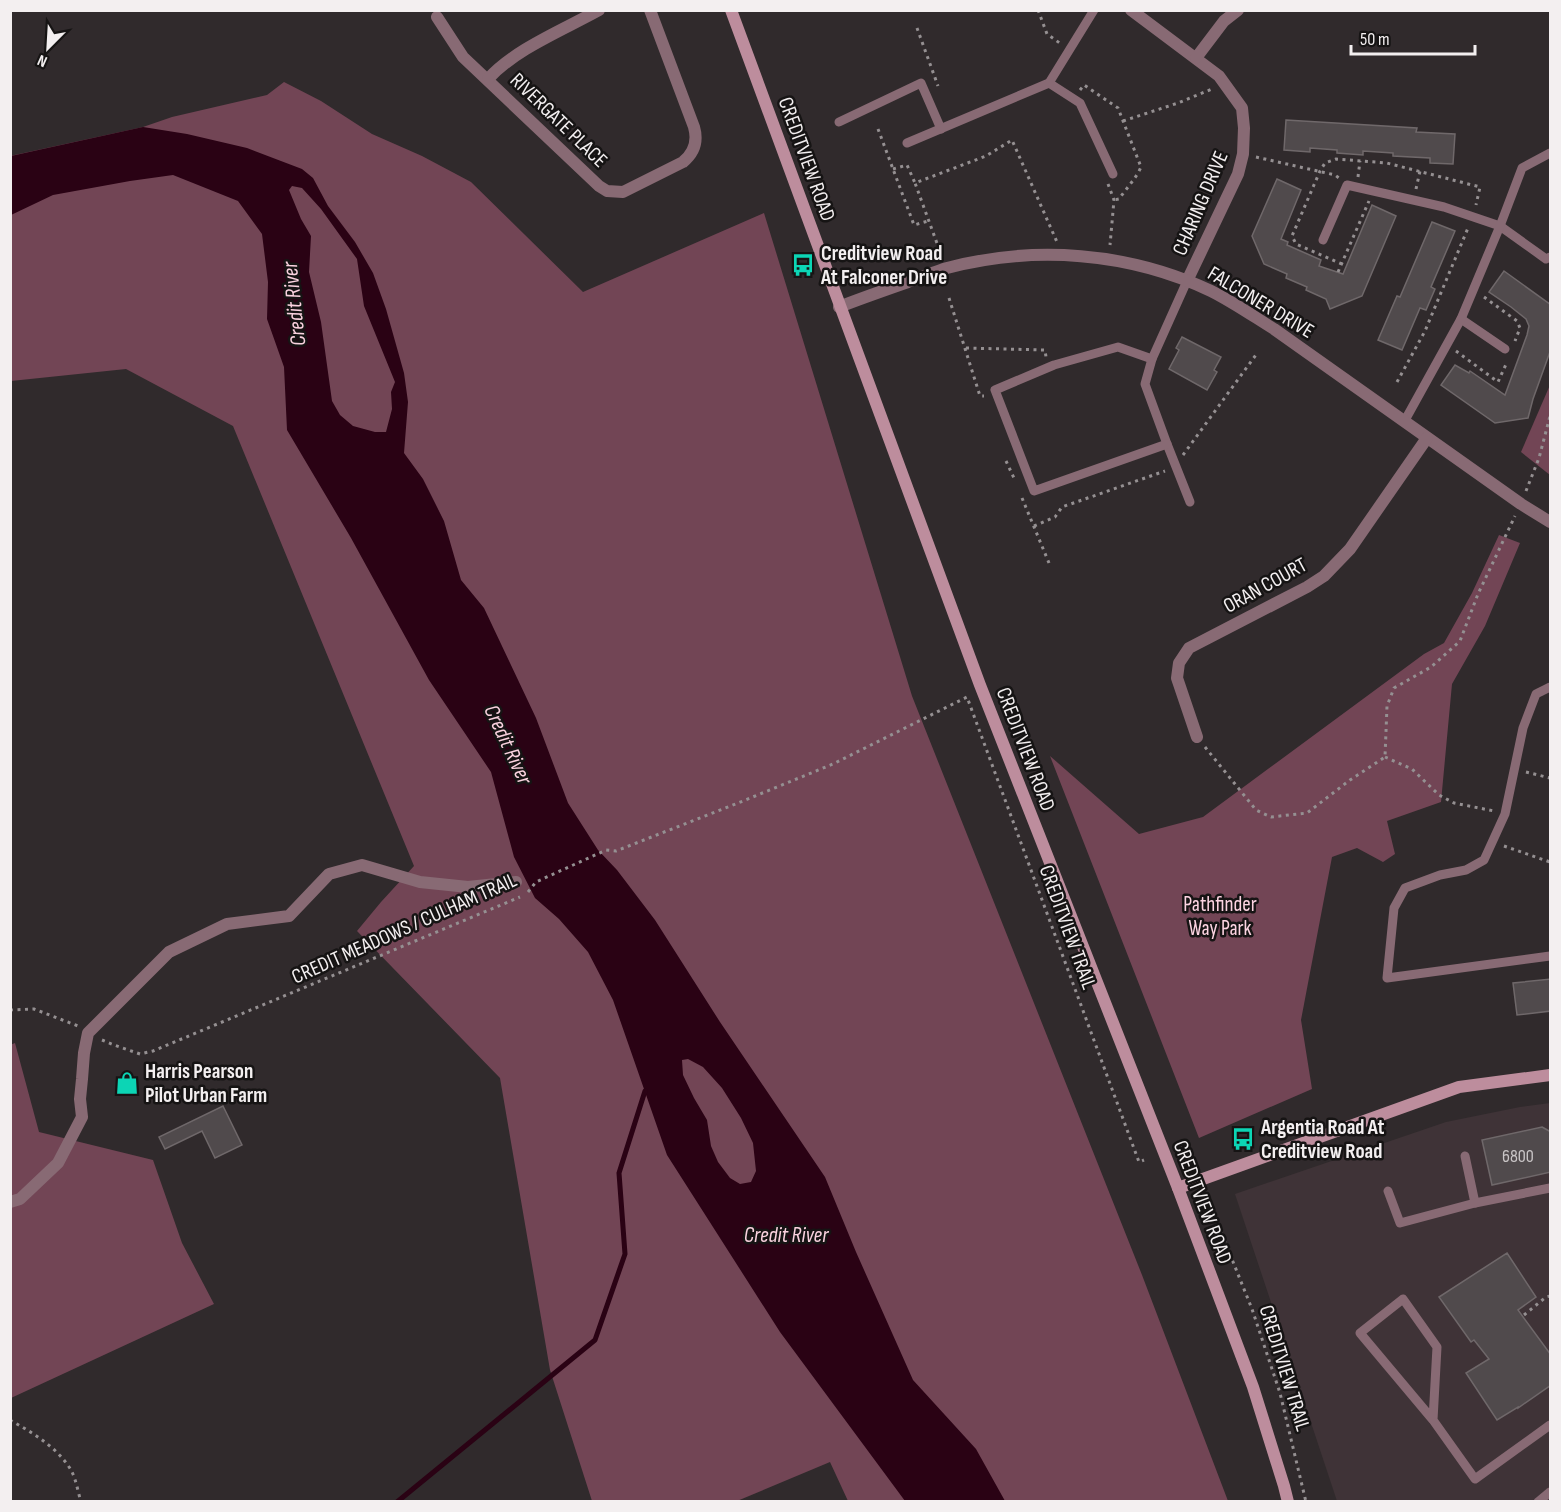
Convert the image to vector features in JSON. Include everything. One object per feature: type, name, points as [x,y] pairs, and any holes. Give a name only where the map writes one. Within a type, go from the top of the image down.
[{"type":"main road","name":"CREDITVIEW ROAD","points":[[731,10],[980,685],[1178,1188],[1253,1387],[1288,1502]]},
{"type":"main road","points":[[1178,1188],[1459,1087],[1551,1075]]},
{"type":"street","name":"RIVERGATE PLACE","points":[[488,80],[517,54],[599,10]]},
{"type":"street","name":"RIVERGATE PLACE","points":[[437,17],[463,57],[599,186],[607,191],[623,192],[683,162],[691,154],[696,143],[694,127],[650,10]]},
{"type":"street","name":"CHARING DRIVE","points":[[1131,10],[1219,76],[1242,108],[1244,154],[1238,174],[1187,281]]},
{"type":"street","points":[[1196,58],[1224,21],[1238,10]]},
{"type":"street","name":"FALCONER DRIVE","points":[[839,307],[946,268],[981,261],[1029,255],[1063,254],[1144,266],[1187,281],[1238,306],[1521,504],[1551,522]]},
{"type":"street","name":"ORAN COURT","points":[[1197,737],[1177,678],[1179,663],[1189,648],[1324,576],[1350,549],[1427,438]]},
{"type":"street","points":[[15,1201],[58,1163],[82,1117],[80,1099],[88,1032],[169,952],[226,924],[289,916],[329,873],[362,865],[420,882],[439,885],[468,888],[516,882]]},
{"type":"lane","points":[[907,143],[1049,83],[1094,10]]},
{"type":"lane","points":[[839,122],[921,83],[941,129]]},
{"type":"lane","points":[[1049,83],[1080,103],[1113,174]]},
{"type":"lane","points":[[1404,422],[1461,319],[1522,168],[1551,153]]},
{"type":"lane","points":[[1323,240],[1347,185],[1444,207],[1500,226],[1546,259],[1551,256]]},
{"type":"lane","points":[[1187,281],[1152,359],[1145,384],[1190,502]]},
{"type":"lane","points":[[1461,319],[1505,349]]},
{"type":"lane","points":[[1152,359],[1118,347],[1046,368],[995,390],[1034,491],[1167,444]]},
{"type":"lane","points":[[1551,687],[1536,694],[1523,728],[1505,814],[1484,860],[1466,870],[1440,875],[1405,888],[1394,909],[1386,978],[1551,956]]},
{"type":"lane","points":[[1466,1156],[1474,1203]]},
{"type":"lane","points":[[1388,1191],[1400,1223],[1474,1203],[1551,1188]]},
{"type":"lane","points":[[1432,1420],[1437,1347],[1403,1299],[1360,1333],[1432,1420],[1475,1479],[1551,1425]]},
{"type":"lane","points":[[1538,1502],[1551,1492]]},
{"type":"path","points":[[1038,10],[1047,34],[1070,50]]},
{"type":"path","points":[[917,28],[941,94]]},
{"type":"path","points":[[1124,121],[1178,103],[1224,84]]},
{"type":"path","points":[[878,129],[914,225],[928,221]]},
{"type":"path","points":[[915,183],[986,156],[1012,140],[1063,254]]},
{"type":"path","points":[[1244,154],[1335,175],[1347,185]]},
{"type":"path","points":[[893,169],[907,165],[946,268]]},
{"type":"path","points":[[1414,200],[1420,171]]},
{"type":"path","points":[[1338,272],[1373,191]]},
{"type":"path","points":[[1397,382],[1425,331],[1473,217]]},
{"type":"path","points":[[949,298],[980,396],[998,396]]},
{"type":"path","points":[[965,348],[1045,350],[1046,368]]},
{"type":"path","points":[[1034,526],[1055,517],[1062,507],[1163,472],[1175,465],[1258,352]]},
{"type":"path","points":[[1385,757],[1387,706],[1394,688],[1431,667],[1460,641],[1478,594],[1521,504],[1539,458],[1551,416]]},
{"type":"path","points":[[1006,460],[1015,482]]},
{"type":"path","points":[[1020,493],[1049,562]]},
{"type":"path","name":"CREDIT MEADOWS / CULHAM TRAIL","points":[[10,1010],[34,1009],[77,1026],[114,1046],[140,1054],[153,1051],[526,895],[536,882],[606,850],[616,851],[833,764],[967,697]]},
{"type":"path","name":"CREDITVIEW TRAIL","points":[[967,697],[1139,1162],[1144,1160]]},
{"type":"path","points":[[1197,737],[1256,810],[1271,817],[1307,813],[1385,757]]},
{"type":"path","points":[[1385,757],[1412,769],[1440,795],[1454,803],[1505,814]]},
{"type":"path","points":[[1514,769],[1551,778]]},
{"type":"path","points":[[1492,842],[1551,862]]},
{"type":"path","name":"CREDITVIEW TRAIL","points":[[1213,1212],[1252,1309],[1280,1393],[1306,1502]]},
{"type":"path","points":[[1524,1315],[1546,1297],[1551,1296]]},
{"type":"path","points":[[10,1419],[52,1447],[72,1471],[81,1502]]},
{"type":"shaded area","points":[[1550,1103],[1550,1501],[1337,1501],[1235,1194],[1446,1122]]},
{"type":"green space","points":[[284,82],[321,101],[372,134],[422,156],[471,182],[583,292],[764,213],[912,696],[1142,1275],[1228,1501],[848,1501],[830,1462],[737,1501],[592,1501],[550,1370],[500,1078],[357,931],[414,866],[233,426],[126,369],[11,381],[10,156],[143,127],[172,117],[267,95]]},
{"type":"green space","points":[[1550,385],[1550,475],[1521,452]]},
{"type":"green space","name":"Pathfinder Way Park","points":[[1499,535],[1520,543],[1485,626],[1452,684],[1441,802],[1387,821],[1395,854],[1383,862],[1357,848],[1332,857],[1301,1020],[1312,1089],[1199,1138],[1050,756],[1139,834],[1203,817],[1424,654],[1444,643],[1472,593]]},
{"type":"green space","points":[[15,1043],[39,1132],[153,1160],[182,1243],[214,1304],[11,1398],[10,1045]]},
{"type":"water","name":"Credit River","points":[[143,127],[187,134],[247,148],[302,169],[313,178],[328,206],[355,242],[373,273],[404,373],[408,402],[404,453],[423,479],[444,521],[461,580],[484,608],[536,718],[568,803],[598,850],[617,870],[655,920],[720,1022],[825,1177],[913,1380],[976,1449],[1005,1501],[905,1501],[780,1332],[667,1155],[613,1000],[588,952],[559,919],[535,898],[514,857],[491,772],[429,680],[351,538],[287,430],[284,367],[267,319],[268,282],[262,234],[238,201],[173,175],[53,195],[11,215],[11,156]],"holes":[[[292,186],[302,188],[321,209],[357,259],[364,306],[395,382],[391,392],[392,409],[386,432],[375,432],[353,426],[340,415],[332,401],[321,322],[309,272],[311,236],[289,190]],[[688,1059],[703,1067],[722,1088],[741,1118],[753,1143],[756,1171],[751,1182],[740,1184],[730,1178],[718,1162],[711,1146],[707,1120],[683,1075],[682,1060]]]},
{"type":"building","points":[[1286,120],[1417,128],[1416,132],[1455,134],[1453,164],[1430,163],[1430,158],[1393,156],[1393,153],[1363,151],[1363,155],[1310,148],[1310,152],[1284,150]]},
{"type":"building","points":[[1277,179],[1301,190],[1281,239],[1288,242],[1287,245],[1321,260],[1319,266],[1343,274],[1372,205],[1396,216],[1362,296],[1330,309],[1326,299],[1286,278],[1287,274],[1264,264],[1252,236]]},
{"type":"building","points":[[1432,222],[1455,231],[1431,287],[1435,289],[1426,310],[1420,308],[1402,350],[1378,340],[1397,296],[1400,297]]},
{"type":"building","points":[[1504,271],[1551,305],[1551,349],[1528,418],[1495,423],[1441,385],[1455,365],[1469,373],[1470,371],[1505,395],[1529,326],[1526,319],[1489,292]]},
{"type":"building","points":[[1182,337],[1221,357],[1214,370],[1217,372],[1207,390],[1169,369],[1179,350],[1176,348]]},
{"type":"building","points":[[1551,979],[1551,1011],[1517,1015],[1513,983]]},
{"type":"building","points":[[223,1106],[242,1145],[215,1158],[202,1131],[165,1149],[159,1137]]},
{"type":"building","points":[[1542,1127],[1551,1132],[1551,1172],[1492,1185],[1482,1140]]},
{"type":"building","points":[[1507,1253],[1536,1297],[1518,1310],[1551,1355],[1551,1385],[1497,1420],[1466,1373],[1489,1359],[1474,1340],[1471,1342],[1439,1297]]},
{"type":"waterway","points":[[397,1502],[595,1340],[625,1254],[619,1173],[645,1091]]},
{"type":"place","name":"Creditview Road At Falconer Drive","points":[[803,265]]},
{"type":"place","name":"Harris Pearson Pilot Urban Farm","points":[[127,1083]]},
{"type":"place","name":"Argentia Road At Creditview Road","points":[[1243,1139]]}]
